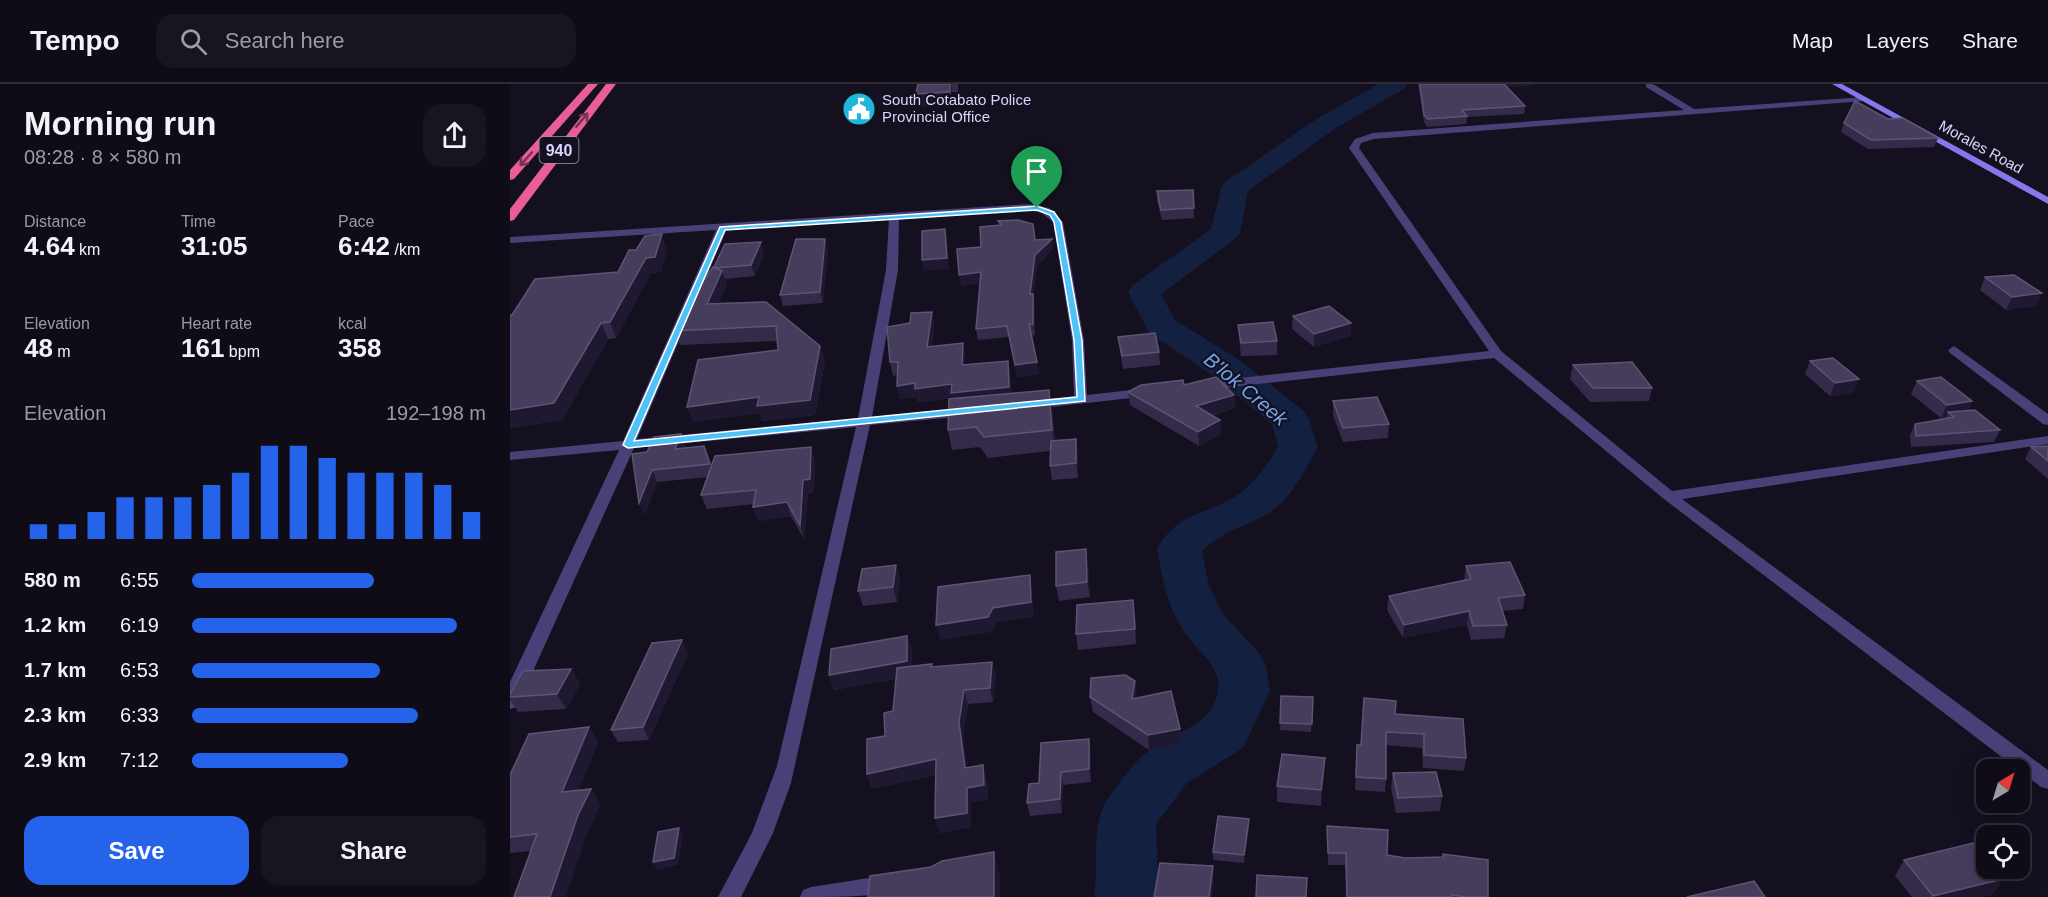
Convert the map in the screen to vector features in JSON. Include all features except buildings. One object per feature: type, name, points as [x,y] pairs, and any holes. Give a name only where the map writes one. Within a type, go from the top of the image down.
[{"type":"highway","name":"940","points":[[510,177],[593,84]]},
{"type":"highway","name":"940","points":[[510,218],[571,133],[611,84]]},
{"type":"street","name":"Morales Road","points":[[1836,84],[2048,201]]},
{"type":"street","points":[[1649,85],[1693,112]]},
{"type":"street","points":[[1864,99],[1373,136],[1355,144],[1354,148],[1400,218],[1497,354],[1669,496],[2048,781]]},
{"type":"street","points":[[510,240],[1028,207],[1052,213],[1058,222],[1078,340],[1082,399]]},
{"type":"street","points":[[729,897],[753,857],[769,821],[787,766],[864,423],[892,270],[894,216]]},
{"type":"street","points":[[510,702],[628,445],[722,228]]},
{"type":"street","points":[[1954,350],[2048,422]]},
{"type":"street","points":[[1187,388],[1497,354]]},
{"type":"street","points":[[1014,407],[1163,391]]},
{"type":"street","points":[[510,456],[980,411]]},
{"type":"street","points":[[1669,496],[2048,440]]},
{"type":"street","points":[[811,897],[903,882]]},
{"type":"waterway","name":"B'lok Creek","points":[[1125,897],[1128,875],[1127,818],[1167,767],[1224,733],[1244,691],[1241,666],[1204,624],[1186,586],[1179,548],[1203,526],[1253,504],[1276,484],[1298,447],[1290,419],[1225,367],[1161,326],[1144,292],[1225,233],[1235,188],[1327,123],[1396,84]]},
{"type":"place","name":"South Cotabato Police Provincial Office","points":[[859,109]]},
{"type":"route","points":[[1037,208],[1052,213],[1058,222],[1078,340],[1082,399],[864,423],[628,445],[722,228],[1037,208]]}]
